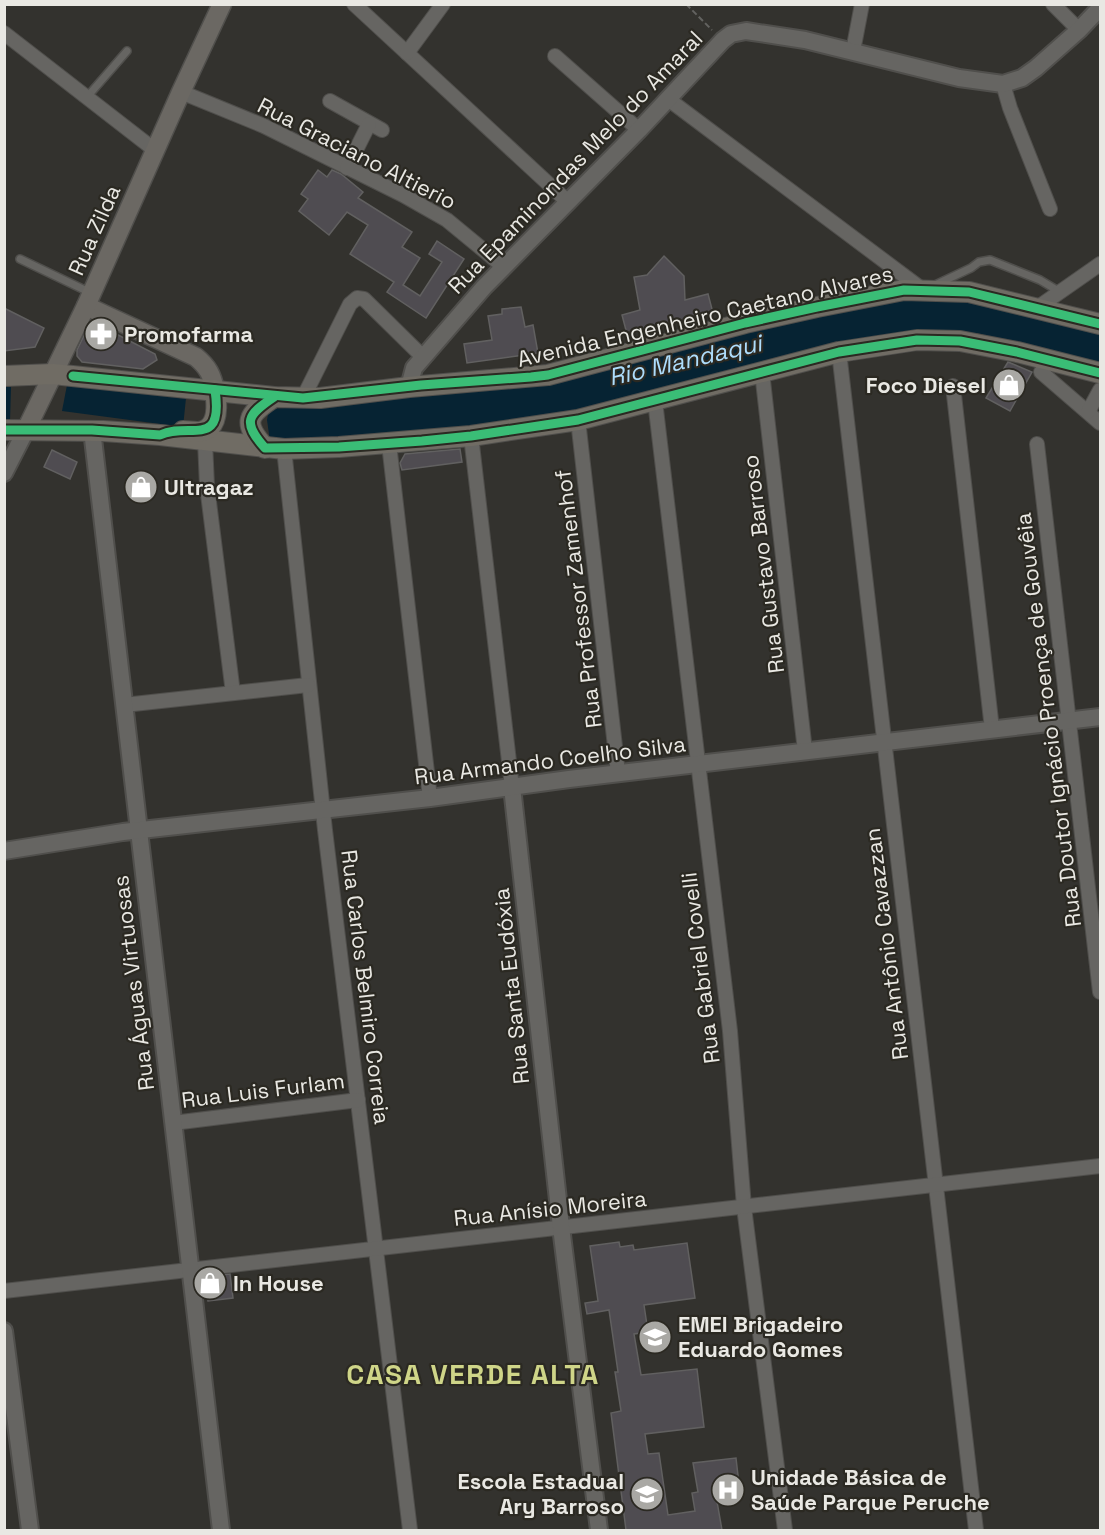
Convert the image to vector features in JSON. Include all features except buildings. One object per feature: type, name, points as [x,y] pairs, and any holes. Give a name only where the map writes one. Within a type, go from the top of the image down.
[{"type":"main road","name":"Rua Zilda","points":[[26,430],[89,299],[222,4]]},
{"type":"main road","name":"Avenida Engenheiro Caetano Alvares","points":[[4,376],[53,374],[274,397],[331,397],[409,387],[548,375],[745,323],[888,292],[924,290],[969,292],[1101,324]]},
{"type":"main road","points":[[89,299],[196,357],[208,368],[213,377],[216,411],[214,420],[206,430],[170,431],[160,435]]},
{"type":"main road","points":[[4,430],[92,430],[160,435],[274,449],[389,444],[471,436],[578,420],[839,352],[917,340],[960,341],[1017,351],[1101,373]]},
{"type":"main road","points":[[274,397],[256,409],[250,423],[253,434],[274,449]]},
{"type":"street","points":[[354,4],[567,201]]},
{"type":"street","points":[[406,53],[443,4]]},
{"type":"street","points":[[853,51],[862,4]]},
{"type":"street","points":[[1053,4],[1079,30]]},
{"type":"street","points":[[1050,209],[1010,108],[1003,84],[1022,78],[1036,68],[1101,8]]},
{"type":"street","name":"Rua Epaminondas Melo do Amaral","points":[[409,387],[414,368],[504,267],[731,34],[746,31],[805,40],[958,78],[1003,84]]},
{"type":"street","points":[[4,33],[156,151]]},
{"type":"street","points":[[555,56],[639,130]]},
{"type":"street","name":"Rua Graciano Altierio","points":[[181,92],[264,126],[403,195],[447,220],[504,267]]},
{"type":"street","points":[[668,99],[924,290]]},
{"type":"street","points":[[330,101],[375,127],[347,168]]},
{"type":"street","points":[[1037,308],[1101,264]]},
{"type":"street","points":[[303,398],[350,304],[357,298],[364,299],[423,357]]},
{"type":"street","name":"Rua Antônio Cavazzan","points":[[839,352],[934,1185],[976,1530]]},
{"type":"street","name":"Rua Gustavo Barroso","points":[[762,372],[805,751]]},
{"type":"street","points":[[1041,372],[1101,423]]},
{"type":"street","points":[[953,386],[992,729]]},
{"type":"street","points":[[1088,412],[1101,390]]},
{"type":"street","name":"Rua Gabriel Covelli","points":[[655,401],[730,1031],[744,1207],[785,1530]]},
{"type":"street","name":"Rua Professor Zamenhof","points":[[578,420],[618,773]]},
{"type":"street","name":"Rua Zilda","points":[[4,473],[26,430]]},
{"type":"street","name":"Rua Águas Virtuosas","points":[[92,430],[221,1530]]},
{"type":"street","name":"Rua Santa Eudóxia","points":[[471,436],[561,1227],[598,1530]]},
{"type":"street","points":[[205,441],[207,486],[233,693]]},
{"type":"street","points":[[389,444],[430,798]]},
{"type":"street","name":"Rua Doutor Ignácio Proença de Gouvêia","points":[[1037,444],[1101,992]]},
{"type":"street","name":"Rua Carlos Belmiro Correia","points":[[274,449],[308,686],[410,1530]]},
{"type":"street","points":[[124,705],[308,686]]},
{"type":"street","name":"Rua Armando Coelho Silva","points":[[4,850],[138,831],[1101,717]]},
{"type":"street","name":"Rua Luis Furlam","points":[[173,1123],[358,1100]]},
{"type":"street","name":"Rua Anísio Moreira","points":[[4,1291],[1101,1166]]},
{"type":"street","points":[[4,1331],[30,1530]]},
{"type":"lane","points":[[87,97],[127,51]]},
{"type":"lane","points":[[20,259],[89,299]]},
{"type":"lane","points":[[924,290],[979,262],[990,260],[1040,280],[1060,292]]},
{"type":"path","points":[[686,4],[723,40]]},
{"type":"water","name":"Rio Mandaqui","points":[[965,296],[1100,328],[1100,363],[976,333],[906,332],[854,340],[556,415],[445,430],[270,441],[267,420],[269,409],[340,405],[408,396],[854,303]]},
{"type":"water","points":[[67,385],[186,398],[183,427],[62,411]]},
{"type":"water","points":[[4,387],[11,387],[10,421],[5,421]]},
{"type":"cycle path","points":[[73,376],[303,398],[421,385],[531,377],[548,375],[745,323],[904,290],[969,292],[1100,324]]},
{"type":"cycle path","points":[[274,397],[258,409],[251,420],[253,432],[265,448],[339,447],[471,436],[578,420],[839,352],[917,340],[960,341],[1017,352],[1100,373]]},
{"type":"cycle path","points":[[4,430],[92,430],[160,435],[202,430],[209,427],[214,420],[215,390]]},
{"type":"place","name":"Promofarma","points":[[101,334]]},
{"type":"place","name":"Foco Diesel","points":[[1009,385]]},
{"type":"place","name":"Ultragaz","points":[[141,487]]},
{"type":"place","name":"In House","points":[[210,1283]]},
{"type":"place","name":"EMEI Brigadeiro Eduardo Gomes","points":[[655,1337]]},
{"type":"place","name":"Unidade Básica de Saúde Parque Peruche","points":[[728,1490]]},
{"type":"place","name":"Escola Estadual Ary Barroso","points":[[647,1494]]},
{"type":"district","name":"CASA VERDE ALTA","points":[[473,1374]]}]
